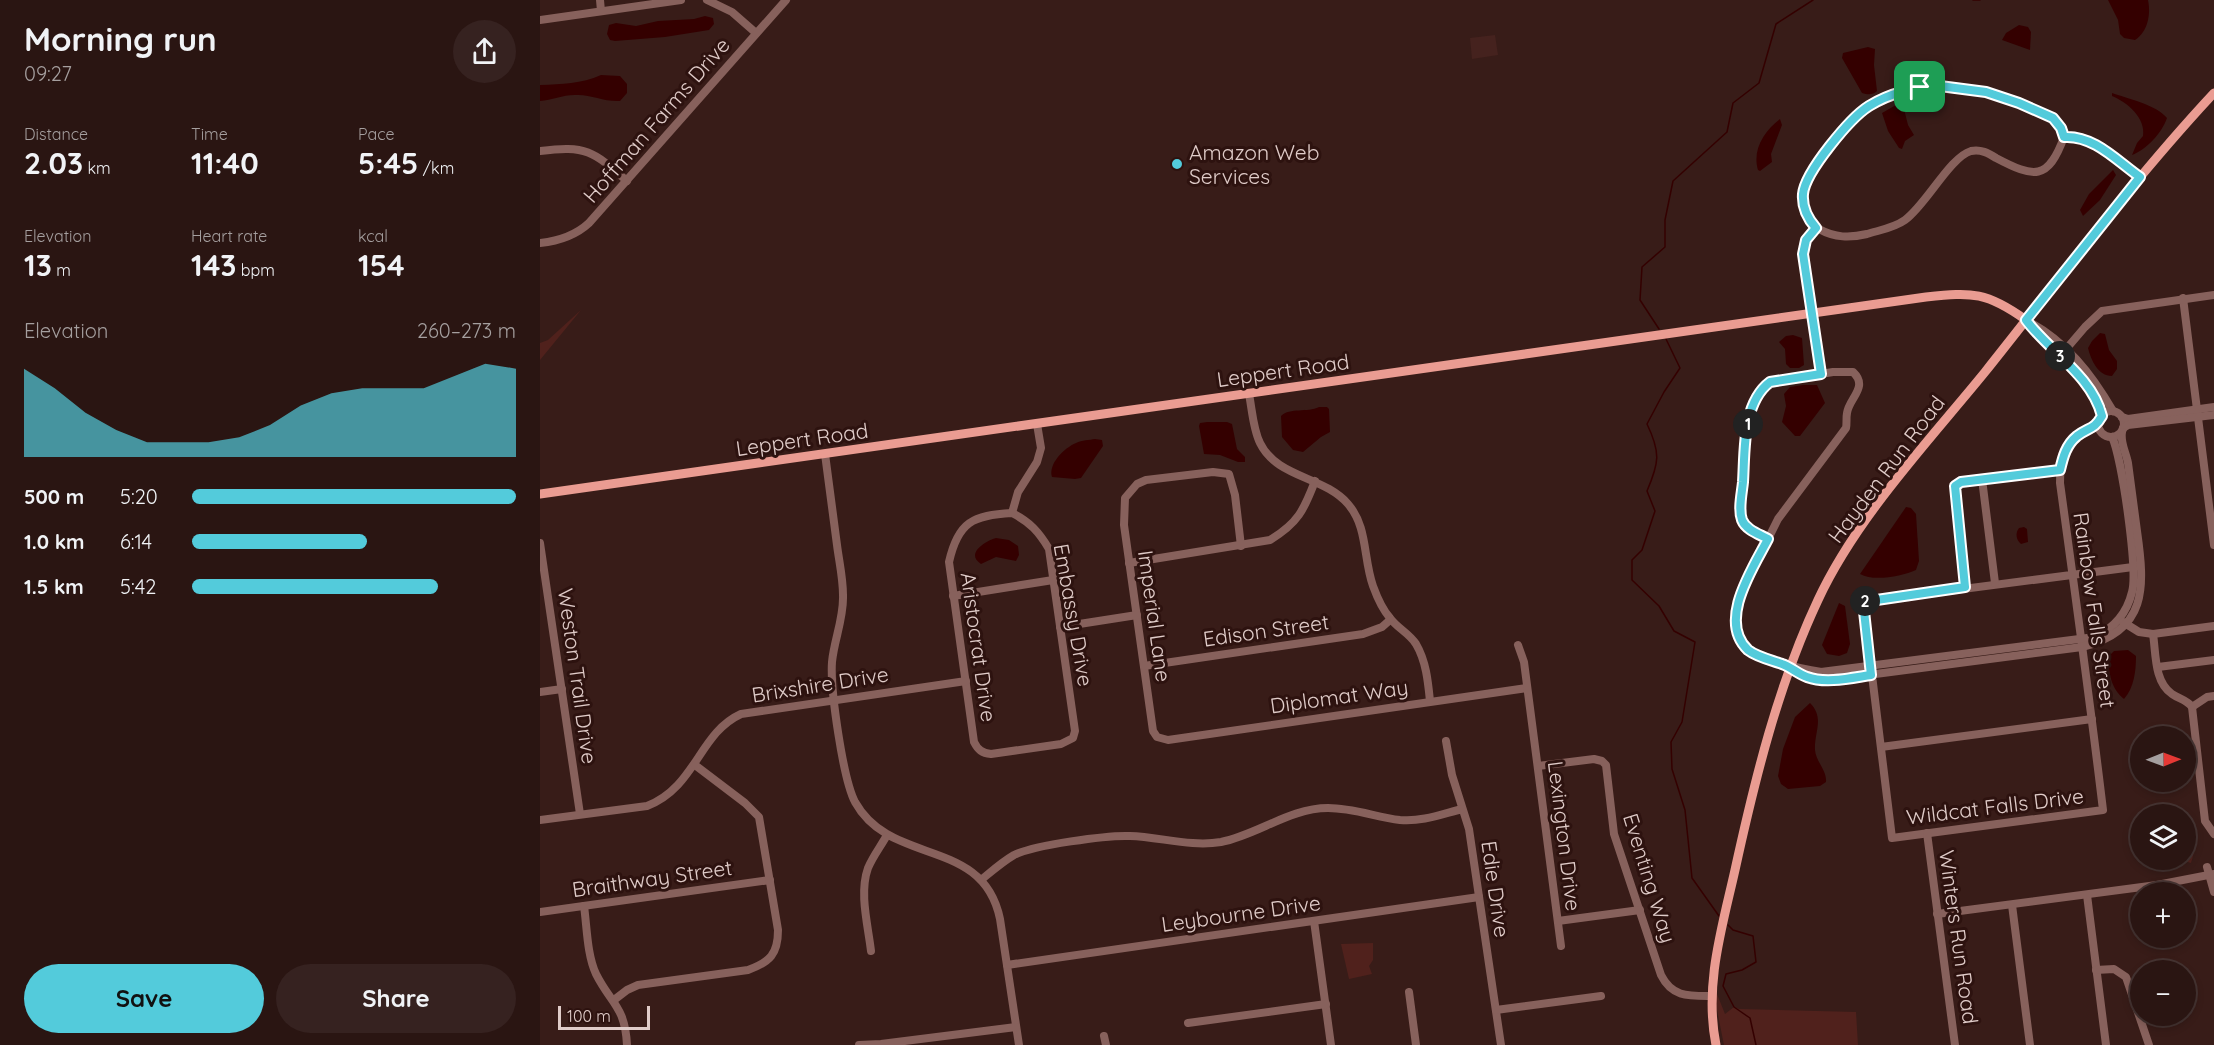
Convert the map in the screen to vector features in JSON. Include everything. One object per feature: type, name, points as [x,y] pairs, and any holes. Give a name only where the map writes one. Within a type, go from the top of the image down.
[{"type":"main road","name":"Hayden Run Road","points":[[1716,1045],[1712,1027],[1711,996],[1715,960],[1757,772],[1791,667],[1818,600],[1854,537],[1872,511],[2140,177],[2214,93]]},
{"type":"main road","name":"Leppert Road","points":[[540,494],[1926,297],[1974,295],[1998,301],[2026,320]]},
{"type":"street","points":[[600,0],[601,11]]},
{"type":"street","points":[[540,20],[681,0]]},
{"type":"street","points":[[707,0],[732,12],[756,33]]},
{"type":"street","name":"Hoffman Farms Drive","points":[[540,243],[554,242],[578,233],[589,223],[786,0]]},
{"type":"street","points":[[1940,86],[1986,92],[2053,118],[2061,128],[2064,137],[2054,161],[2039,172],[2025,170],[1980,150],[1966,153],[1916,210],[1905,220],[1888,229],[1848,237],[1816,228],[1806,211],[1803,195],[1805,186],[1823,156],[1850,122],[1869,105],[1905,90],[1940,86]]},
{"type":"street","points":[[2064,137],[2076,136],[2094,143],[2140,177]]},
{"type":"street","points":[[540,151],[575,148],[592,152],[627,181]]},
{"type":"street","points":[[1816,228],[1806,240],[1803,254],[1821,374]]},
{"type":"street","points":[[2067,348],[2102,311],[2214,295]]},
{"type":"street","points":[[2183,298],[2214,545]]},
{"type":"street","points":[[2026,320],[2042,328],[2067,348],[2084,367],[2112,411],[2122,417],[2128,419],[2198,413],[2214,415]]},
{"type":"street","points":[[2026,320],[2090,391],[2100,423],[2112,437],[2120,463],[2133,567],[2133,589],[2122,622]]},
{"type":"street","points":[[1768,539],[1751,530],[1742,520],[1741,513],[1746,440],[1758,396],[1763,387],[1770,382],[1821,374],[1853,372],[1858,376],[1859,389],[1847,412],[1846,428],[1778,519],[1768,539],[1740,595],[1737,607],[1737,629],[1741,642],[1750,651],[1791,667],[1803,676],[1818,680],[2105,641],[2139,600],[2142,577],[2127,460],[2121,439],[2122,417]]},
{"type":"street","points":[[1250,394],[1260,442],[1270,456],[1281,467],[1315,481],[1340,495],[1355,513],[1362,527],[1368,570],[1373,586],[1390,620],[1415,642],[1422,656],[1430,701]]},
{"type":"street","points":[[2112,437],[2128,425],[2198,413],[2214,406]]},
{"type":"street","name":"Rainbow Falls Street","points":[[2103,810],[2060,470],[2064,453],[2072,441],[2100,423],[2112,411]]},
{"type":"street","points":[[1012,513],[1018,492],[1037,462],[1041,448],[1037,424]]},
{"type":"street","points":[[825,454],[843,594],[832,665],[849,788],[860,810],[887,835],[904,844],[963,865],[981,880],[993,897],[999,911],[1019,1045]]},
{"type":"street","points":[[1965,587],[1955,486],[1961,482],[2060,470]]},
{"type":"street","name":"Imperial Lane","points":[[1157,737],[1153,731],[1129,563],[1124,525],[1125,498],[1137,484],[1146,480],[1213,472],[1229,474],[1235,495],[1242,546]]},
{"type":"street","points":[[1982,479],[1995,583]]},
{"type":"street","points":[[1129,563],[1270,540],[1287,530],[1299,518],[1315,481]]},
{"type":"street","name":"Embassy Drive","points":[[983,753],[991,754],[1061,744],[1073,738],[1074,723],[1049,549],[1039,532],[1012,513]]},
{"type":"street","name":"Aristocrat Drive","points":[[983,753],[974,741],[949,562],[953,543],[963,528],[977,518],[1012,513]]},
{"type":"street","name":"Weston Trail Drive","points":[[540,543],[580,814]]},
{"type":"street","points":[[2092,719],[1881,747],[1863,602],[1995,583],[2133,567]]},
{"type":"street","points":[[953,596],[1053,580]]},
{"type":"street","points":[[1060,627],[1137,615]]},
{"type":"street","name":"Edison Street","points":[[1144,666],[1363,634],[1382,627],[1390,620]]},
{"type":"street","points":[[2122,622],[2139,632],[2153,634],[2214,626]]},
{"type":"street","points":[[2153,634],[2163,686],[2190,703],[2192,707],[2205,821],[2214,834]]},
{"type":"street","name":"Lexington Drive","points":[[1518,645],[1524,662],[1562,946]]},
{"type":"street","points":[[2158,667],[2214,660]]},
{"type":"street","name":"Brixshire Drive","points":[[540,820],[647,806],[662,800],[680,785],[716,734],[734,717],[741,714],[966,681]]},
{"type":"street","name":"Diplomat Way","points":[[1157,737],[1168,740],[1527,688]]},
{"type":"street","points":[[540,692],[562,689]]},
{"type":"street","points":[[2192,707],[2214,696]]},
{"type":"street","name":"Edie Drive","points":[[1446,741],[1452,775],[1469,829],[1501,1045]]},
{"type":"street","name":"Wildcat Falls Drive","points":[[1881,747],[1892,838],[2103,810]]},
{"type":"street","name":"Eventing Way","points":[[1538,766],[1594,759],[1606,765],[1614,834],[1661,975],[1666,985],[1679,994],[1711,996]]},
{"type":"street","points":[[614,1000],[638,985],[748,970],[763,964],[774,953],[778,942],[778,930],[759,818],[746,803],[695,765]]},
{"type":"street","points":[[981,880],[1015,855],[1036,848],[1128,836],[1196,843],[1218,842],[1241,837],[1305,811],[1328,808],[1402,820],[1425,819],[1462,808]]},
{"type":"street","name":"Winters Run Road","points":[[1927,833],[1955,1045]]},
{"type":"street","points":[[871,951],[865,881],[871,861],[887,835]]},
{"type":"street","points":[[1937,914],[2157,885],[2210,872],[2214,892]]},
{"type":"street","name":"Braithway Street","points":[[540,912],[770,880]]},
{"type":"street","points":[[2087,895],[2106,1045]]},
{"type":"street","name":"Leybourne Drive","points":[[1007,965],[1479,897]]},
{"type":"street","points":[[2012,905],[2030,1045]]},
{"type":"street","points":[[584,906],[595,972],[614,1000],[624,1021],[627,1045]]},
{"type":"street","points":[[1558,921],[1641,910]]},
{"type":"street","points":[[1314,921],[1331,1045]]},
{"type":"street","points":[[2096,970],[2114,969],[2126,977],[2149,1045]]},
{"type":"street","points":[[1408,992],[1416,1045]]},
{"type":"street","points":[[1496,1010],[1601,996]]},
{"type":"street","points":[[1188,1023],[1326,1004]]},
{"type":"street","points":[[859,1045],[924,1042],[1016,1027]]},
{"type":"street","points":[[1104,1036],[1106,1045]]},
{"type":"shaded area","points":[[2108,0],[2148,0],[2148,22],[2139,37],[2135,40],[2124,38],[2120,34],[2118,20]]},
{"type":"shaded area","points":[[705,16],[713,18],[714,24],[709,30],[665,37],[615,41],[610,40],[607,34],[609,25],[616,23],[636,26]]},
{"type":"shaded area","points":[[2019,25],[2028,27],[2031,32],[2030,50],[2002,40],[2006,33]]},
{"type":"shaded area","points":[[1495,35],[1498,55],[1472,59],[1470,38]]},
{"type":"shaded area","points":[[1868,47],[1875,49],[1877,91],[1870,94],[1862,93],[1842,58],[1843,53]]},
{"type":"shaded area","points":[[601,75],[620,76],[627,84],[627,93],[620,101],[573,95],[540,101],[540,85],[579,82]]},
{"type":"shaded area","points":[[2112,93],[2156,109],[2167,118],[2153,140],[2132,155],[2143,136],[2142,123],[2124,102],[2112,96]]},
{"type":"shaded area","points":[[1896,105],[1903,105],[1908,125],[1914,135],[1905,141],[1902,149],[1888,131],[1882,113]]},
{"type":"shaded area","points":[[1780,119],[1782,125],[1771,154],[1772,162],[1760,171],[1757,163],[1758,148],[1764,135]]},
{"type":"shaded area","points":[[2113,170],[2116,175],[2100,200],[2083,216],[2080,210],[2089,194]]},
{"type":"shaded area","points":[[581,310],[540,360],[540,343],[548,340]]},
{"type":"shaded area","points":[[2100,333],[2105,334],[2109,350],[2117,361],[2117,369],[2112,376],[2099,370],[2088,348]]},
{"type":"shaded area","points":[[1793,335],[1802,338],[1804,365],[1799,368],[1790,368],[1786,364],[1785,349],[1779,342],[1786,336]]},
{"type":"shaded area","points":[[1817,385],[1825,403],[1800,436],[1795,436],[1782,422],[1786,406],[1784,394],[1790,387]]},
{"type":"shaded area","points":[[1319,407],[1329,409],[1330,432],[1303,452],[1293,450],[1282,437],[1281,416],[1289,412]]},
{"type":"shaded area","points":[[1200,423],[1232,424],[1237,449],[1245,457],[1245,462],[1238,462],[1220,455],[1204,454],[1199,426]]},
{"type":"shaded area","points":[[1095,439],[1102,440],[1103,446],[1081,478],[1052,477],[1052,467],[1071,445]]},
{"type":"shaded area","points":[[1906,507],[1911,508],[1916,514],[1919,561],[1916,570],[1880,578],[1860,574]]},
{"type":"shaded area","points":[[2019,528],[2027,529],[2028,542],[2021,544],[2017,538],[2017,532]]},
{"type":"shaded area","points":[[996,538],[1009,540],[1018,546],[1019,555],[1016,561],[996,557],[981,564],[977,560],[975,556],[978,548]]},
{"type":"shaded area","points":[[1839,603],[1845,606],[1850,644],[1847,653],[1839,656],[1827,654],[1822,645]]},
{"type":"shaded area","points":[[2128,650],[2136,656],[2136,668],[2132,685],[2124,699],[2116,691],[2112,681],[2108,657],[2114,651]]},
{"type":"shaded area","points":[[1810,703],[1817,714],[1815,750],[1826,782],[1820,786],[1788,789],[1781,784],[1778,776],[1783,749],[1795,717]]},
{"type":"shaded area","points":[[1373,943],[1373,960],[1369,966],[1372,974],[1349,979],[1341,944]]},
{"type":"shaded area","points":[[1717,994],[1725,1014],[1734,1007],[1856,1012],[1858,1045],[1724,1045],[1715,1000]]},
{"type":"waterway","points":[[1659,329],[1640,300],[1642,267],[1665,247],[1665,220],[1673,181],[1727,132],[1733,103],[1759,83],[1776,24],[1813,0]]},
{"type":"waterway","points":[[1973,0],[1980,0]]},
{"type":"waterway","points":[[1666,339],[1680,368],[1647,424],[1655,443],[1657,458],[1647,491],[1655,511],[1642,550],[1632,560],[1632,580],[1659,606],[1674,631],[1695,642],[1682,722],[1671,742],[1672,769],[1685,810],[1692,878],[1719,916]]},
{"type":"waterway","points":[[1728,925],[1733,930],[1753,936],[1756,962],[1742,970],[1726,974],[1723,986],[1734,1007],[1750,1018],[1756,1045]]},
{"type":"place","name":"Amazon Web Services","points":[[1177,164]]},
{"type":"route","points":[[1920,87],[1954,87],[1986,92],[2019,103],[2053,118],[2061,128],[2064,137],[2085,138],[2140,177],[2026,320],[2077,374],[2099,406],[2102,416],[2092,429],[2078,435],[2072,441],[2064,453],[2060,470],[1961,482],[1955,486],[1965,587],[1863,602],[1871,675],[1812,679],[1803,676],[1791,667],[1750,651],[1741,642],[1737,629],[1737,607],[1740,595],[1768,539],[1751,530],[1742,520],[1748,425],[1758,396],[1763,387],[1770,382],[1821,374],[1803,254],[1806,240],[1816,228],[1803,204],[1805,186],[1823,156],[1850,122],[1869,105],[1905,90],[1920,87]]}]
